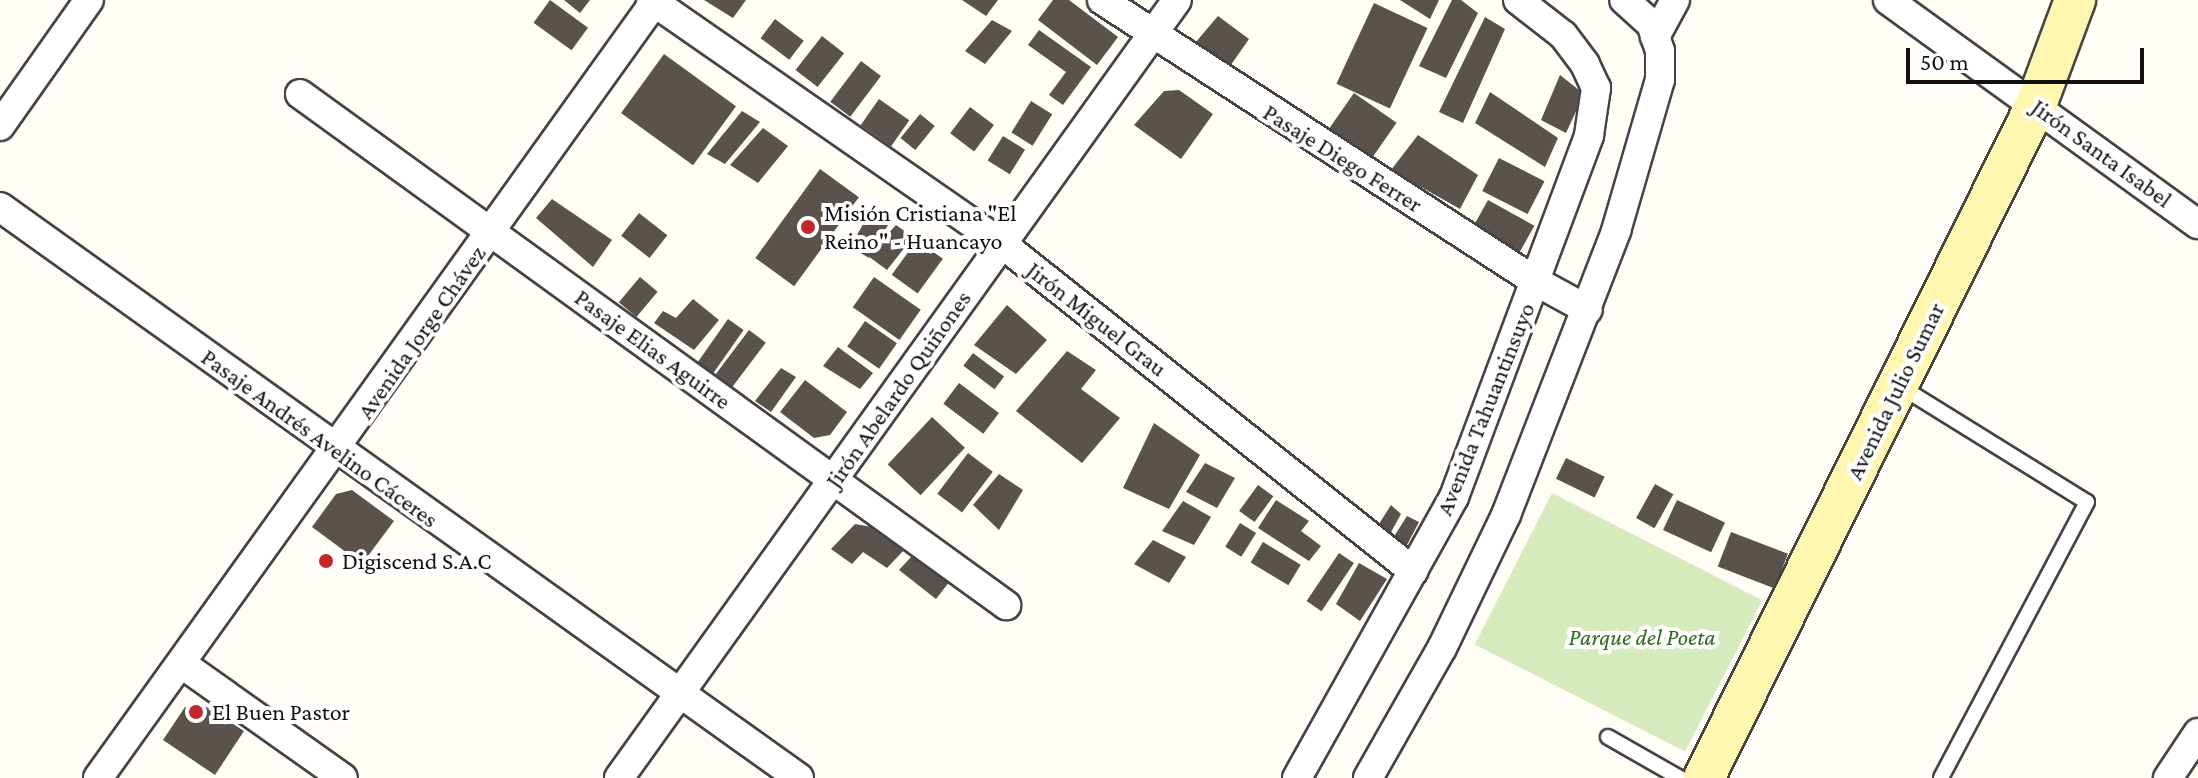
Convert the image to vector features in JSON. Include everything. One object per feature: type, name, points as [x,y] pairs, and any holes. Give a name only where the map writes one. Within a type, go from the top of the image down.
[{"type":"street","points":[[0,126],[89,0]]},
{"type":"street","name":"Pasaje Diego Ferrer","points":[[1102,0],[1151,36],[1535,281],[1588,310]]},
{"type":"street","name":"Jirón Abelardo Quiñones","points":[[619,778],[681,696],[1177,0]]},
{"type":"street","name":"Avenida Tahuantinsuyo","points":[[1297,778],[1454,497],[1589,135],[1596,88],[1585,64],[1563,35],[1518,0]]},
{"type":"street","points":[[1368,778],[1442,648],[1506,515],[1588,310],[1660,80],[1651,24],[1624,0]]},
{"type":"street","points":[[1655,37],[1675,0]]},
{"type":"street","name":"Jirón Santa Isabel","points":[[1888,0],[2198,224]]},
{"type":"street","name":"Avenida Julio Sumar","points":[[1704,778],[2036,105],[2075,0]]},
{"type":"street","name":"Avenida Jorge Chávez","points":[[98,778],[336,451],[654,1]]},
{"type":"street","name":"Jirón Miguel Grau","points":[[654,1],[1001,243],[1413,571]]},
{"type":"street","name":"Pasaje Elias Aguirre","points":[[300,94],[1006,605]]},
{"type":"street","name":"Pasaje Andrés Avelino Cáceres","points":[[0,207],[336,451],[799,778]]},
{"type":"street","points":[[182,664],[343,778]]},
{"type":"street","points":[[2168,778],[2198,733]]},
{"type":"lane","points":[[1898,385],[2087,502],[1941,778]]},
{"type":"lane","points":[[1608,737],[1680,778]]},
{"type":"green space","name":"Parque del Poeta","points":[[1552,493],[1762,600],[1685,752],[1475,644]]},
{"type":"building","points":[[550,0],[588,28],[572,50],[534,23]]},
{"type":"building","points":[[564,0],[590,0],[580,13]]},
{"type":"building","points":[[704,0],[746,0],[733,18]]},
{"type":"building","points":[[962,0],[998,0],[986,16]]},
{"type":"building","points":[[1053,0],[1069,0],[1118,37],[1097,65],[1038,20]]},
{"type":"building","points":[[1400,0],[1439,0],[1430,19]]},
{"type":"building","points":[[1452,0],[1461,0],[1478,13],[1446,78],[1419,66]]},
{"type":"building","points":[[1374,3],[1427,28],[1390,109],[1336,84]]},
{"type":"building","points":[[1218,16],[1249,39],[1226,72],[1190,49]]},
{"type":"building","points":[[1485,17],[1505,29],[1463,123],[1439,112]]},
{"type":"building","points":[[775,19],[804,41],[789,60],[761,38]]},
{"type":"building","points":[[992,20],[1012,31],[985,64],[965,51]]},
{"type":"building","points":[[1039,30],[1091,67],[1063,105],[1049,95],[1066,72],[1028,45]]},
{"type":"building","points":[[822,36],[844,53],[818,87],[796,70]]},
{"type":"building","points":[[664,54],[736,106],[693,165],[621,113]]},
{"type":"building","points":[[861,61],[881,76],[850,117],[830,102]]},
{"type":"building","points":[[1560,75],[1584,94],[1566,133],[1541,120]]},
{"type":"building","points":[[1179,90],[1213,114],[1181,159],[1134,125],[1164,91]]},
{"type":"building","points":[[1490,92],[1558,138],[1545,167],[1475,123]]},
{"type":"building","points":[[1354,93],[1397,123],[1368,163],[1326,133]]},
{"type":"building","points":[[879,99],[909,120],[891,146],[861,125]]},
{"type":"building","points":[[1031,101],[1052,114],[1033,146],[1011,132]]},
{"type":"building","points":[[970,107],[994,125],[974,151],[950,133]]},
{"type":"building","points":[[742,111],[760,122],[725,164],[707,154]]},
{"type":"building","points":[[920,114],[935,126],[915,150],[900,138]]},
{"type":"building","points":[[763,128],[788,146],[758,183],[730,165]]},
{"type":"building","points":[[1418,135],[1478,175],[1460,209],[1391,170]]},
{"type":"building","points":[[1003,136],[1025,150],[1010,174],[988,161]]},
{"type":"building","points":[[1499,158],[1544,181],[1528,214],[1482,191]]},
{"type":"building","name":"Misión Cristiana \"El Reino\" - Huancayo","points":[[820,169],[859,197],[794,286],[755,258]]},
{"type":"building","points":[[552,199],[612,240],[593,267],[536,218]]},
{"type":"building","points":[[1488,200],[1534,226],[1515,261],[1469,235]]},
{"type":"building","points":[[639,213],[667,235],[650,258],[621,236]]},
{"type":"building","points":[[869,214],[888,225],[869,258],[850,247]]},
{"type":"building","points":[[896,225],[913,237],[887,270],[868,256]]},
{"type":"building","points":[[917,240],[943,259],[918,294],[892,275]]},
{"type":"building","points":[[640,277],[658,292],[636,317],[619,302]]},
{"type":"building","points":[[874,277],[921,310],[899,340],[853,307]]},
{"type":"building","points":[[693,299],[719,320],[694,350],[654,323],[663,311],[676,318]]},
{"type":"building","points":[[1007,305],[1047,340],[1016,374],[974,345]]},
{"type":"building","points":[[728,319],[744,330],[708,381],[692,370]]},
{"type":"building","points":[[865,321],[897,343],[879,369],[847,346]]},
{"type":"building","points":[[749,330],[766,343],[729,391],[712,379]]},
{"type":"building","points":[[838,347],[873,373],[860,389],[823,366]]},
{"type":"building","points":[[1067,351],[1096,370],[1081,389],[1120,418],[1082,463],[1016,411]]},
{"type":"building","points":[[973,353],[1004,376],[995,389],[963,366]]},
{"type":"building","points":[[781,368],[796,377],[771,412],[755,401]]},
{"type":"building","points":[[805,380],[847,412],[830,435],[814,438],[780,412]]},
{"type":"building","points":[[959,383],[999,413],[983,434],[943,404]]},
{"type":"building","points":[[932,417],[965,448],[921,495],[888,465]]},
{"type":"building","points":[[1154,423],[1200,455],[1169,509],[1123,488]]},
{"type":"building","points":[[968,453],[993,472],[962,512],[937,494]]},
{"type":"building","points":[[1566,458],[1605,477],[1595,498],[1556,479]]},
{"type":"building","points":[[1205,463],[1235,478],[1217,508],[1186,492]]},
{"type":"building","points":[[999,474],[1023,490],[999,530],[973,505]]},
{"type":"building","points":[[1655,484],[1673,494],[1654,528],[1636,518]]},
{"type":"building","points":[[1258,485],[1273,496],[1255,522],[1239,511]]},
{"type":"building","points":[[352,490],[394,521],[362,564],[312,527],[336,494]]},
{"type":"building","points":[[1276,500],[1309,521],[1301,531],[1321,546],[1309,561],[1258,528]]},
{"type":"building","points":[[1677,500],[1725,522],[1711,552],[1663,530]]},
{"type":"building","points":[[1183,501],[1211,517],[1194,545],[1162,531]]},
{"type":"building","points":[[1391,505],[1401,514],[1390,534],[1377,527]]},
{"type":"building","points":[[1407,516],[1419,522],[1407,545],[1393,538]]},
{"type":"building","points":[[1240,523],[1256,533],[1241,557],[1225,547]]},
{"type":"building","points":[[855,524],[872,527],[904,550],[887,568],[863,552],[852,564],[831,549]]},
{"type":"building","points":[[1731,532],[1788,554],[1775,588],[1718,567]]},
{"type":"building","points":[[1153,540],[1186,557],[1169,583],[1134,564]]},
{"type":"building","points":[[1263,542],[1301,565],[1288,585],[1251,563]]},
{"type":"building","points":[[1339,553],[1354,563],[1321,611],[1307,601]]},
{"type":"building","points":[[913,555],[950,581],[936,599],[899,570]]},
{"type":"building","points":[[1359,563],[1387,579],[1360,621],[1336,604]]},
{"type":"building","points":[[205,706],[244,731],[215,775],[163,740],[185,707]]},
{"type":"place","name":"Misión Cristiana \"El Reino\" - Huancayo","points":[[808,227]]},
{"type":"place","name":"Digiscend S.A.C","points":[[326,561]]},
{"type":"place","name":"El Buen Pastor","points":[[196,712]]}]
